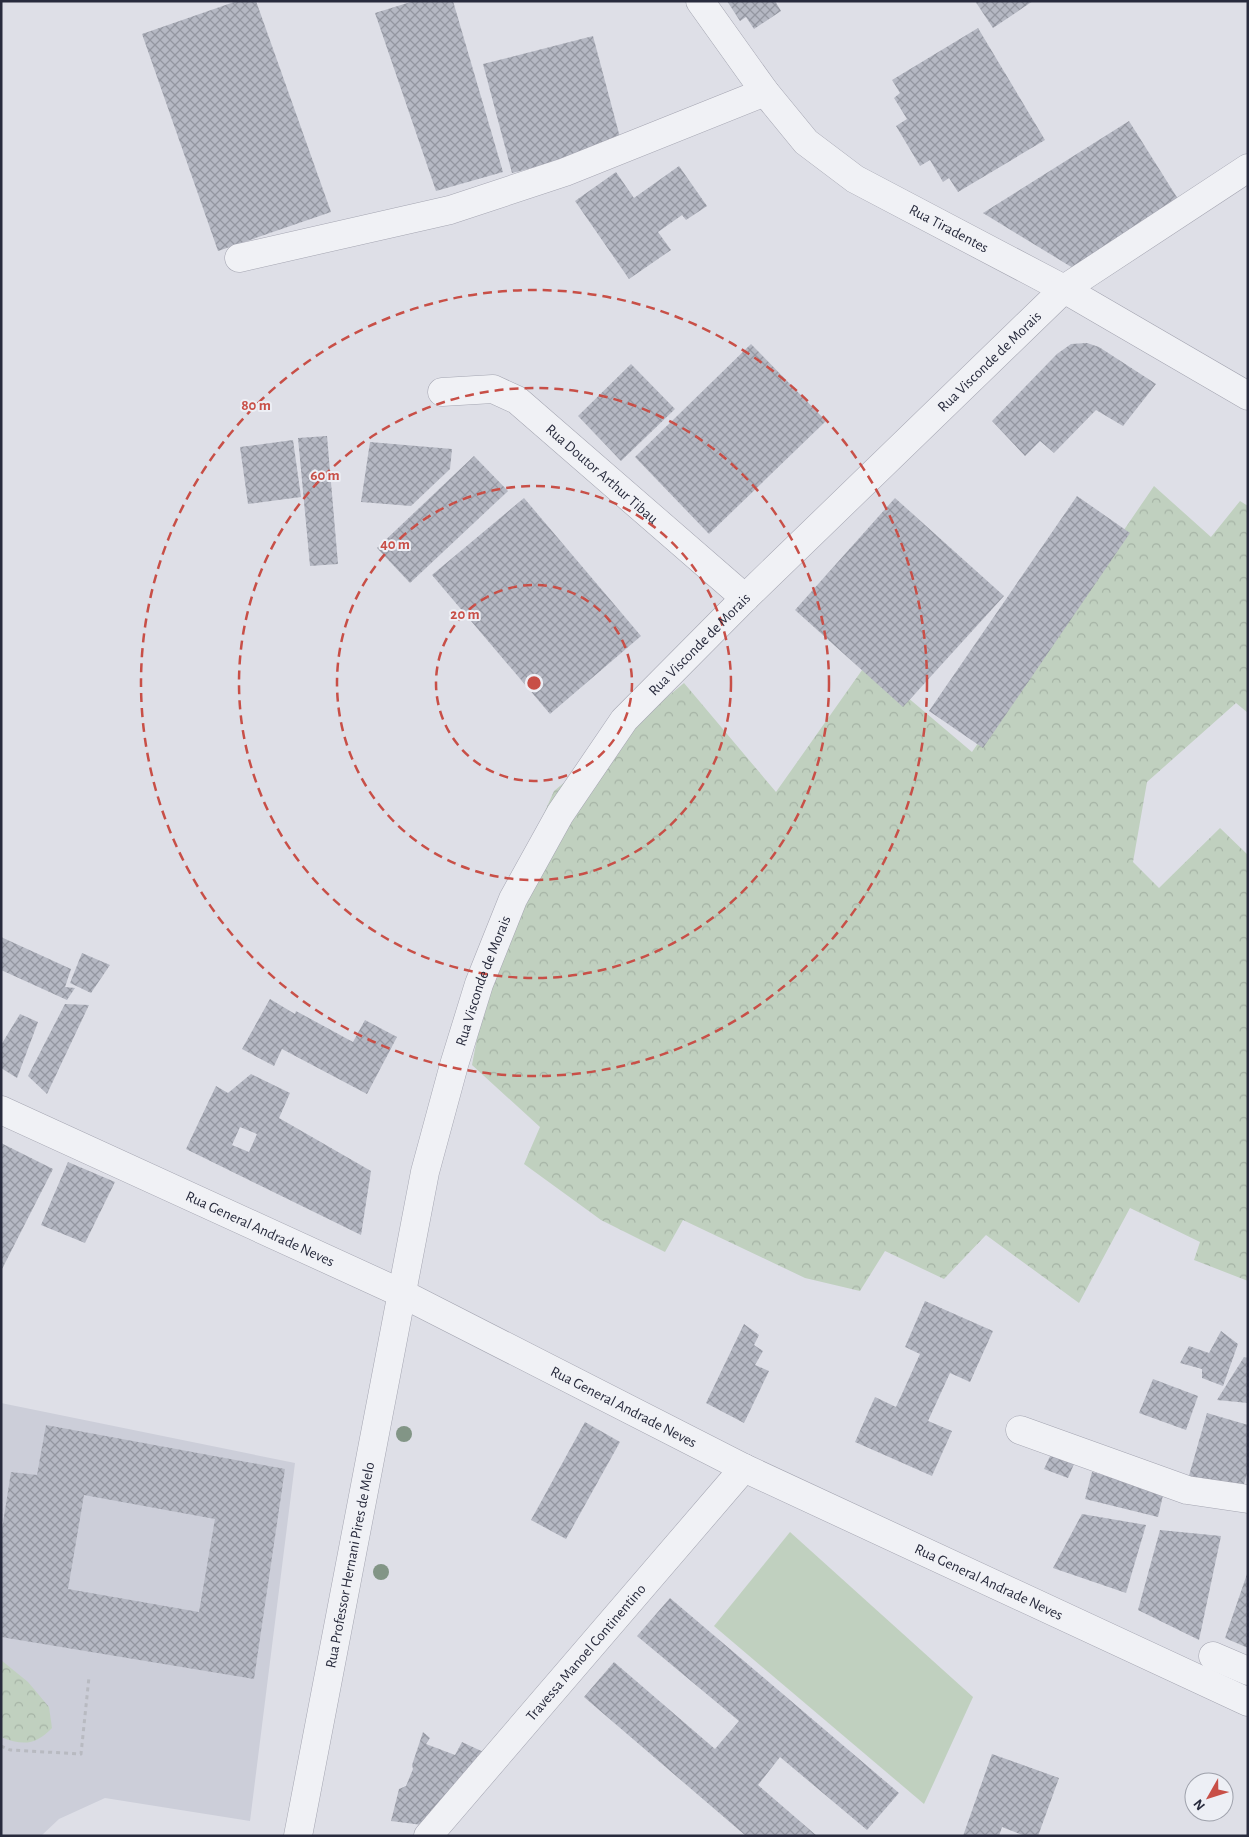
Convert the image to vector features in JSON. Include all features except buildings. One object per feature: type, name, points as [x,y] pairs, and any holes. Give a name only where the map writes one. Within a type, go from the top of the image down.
[{"type":"street","name":"Rua Tiradentes","points":[[700,1],[765,92],[806,142],[855,179],[1064,289],[1248,396]]},
{"type":"street","points":[[239,258],[450,210],[565,172],[765,92]]},
{"type":"street","name":"Rua Visconde de Morais","points":[[401,1293],[425,1172],[454,1065],[479,984],[513,900],[560,814],[624,720],[745,598],[1064,289],[1248,168]]},
{"type":"street","name":"Rua Doutor Arthur Tibau","points":[[442,392],[493,389],[517,400],[745,598]]},
{"type":"street","name":"Rua General Andrade Neves","points":[[1,1110],[401,1293],[744,1468],[1248,1702]]},
{"type":"street","name":"Rua Professor Hernani Pires de Melo","points":[[298,1836],[401,1293]]},
{"type":"street","points":[[1020,1430],[1187,1490],[1248,1499]]},
{"type":"street","name":"Travessa Manoel Continentino","points":[[428,1836],[744,1468]]},
{"type":"street","points":[[1213,1656],[1248,1671]]},
{"type":"path","points":[[1,1746],[10,1750],[81,1754],[89,1677]]},
{"type":"shaded area","points":[[1,1403],[295,1463],[250,1821],[105,1798],[59,1819],[41,1836],[1,1836]]},
{"type":"green space","points":[[1154,486],[1211,537],[1240,501],[1248,506],[1248,713],[1236,703],[1147,782],[1133,862],[1159,888],[1220,828],[1248,855],[1248,1281],[1194,1260],[1200,1242],[1130,1208],[1079,1303],[986,1235],[944,1279],[885,1251],[860,1291],[805,1278],[683,1220],[665,1252],[601,1220],[524,1164],[540,1127],[472,1065],[501,910],[554,791],[684,683],[776,792],[867,663],[972,752]]},
{"type":"green space","points":[[790,1532],[973,1697],[924,1804],[714,1626]]},
{"type":"green space","points":[[1,1660],[28,1682],[49,1707],[52,1728],[35,1741],[23,1743],[1,1737]]}]
